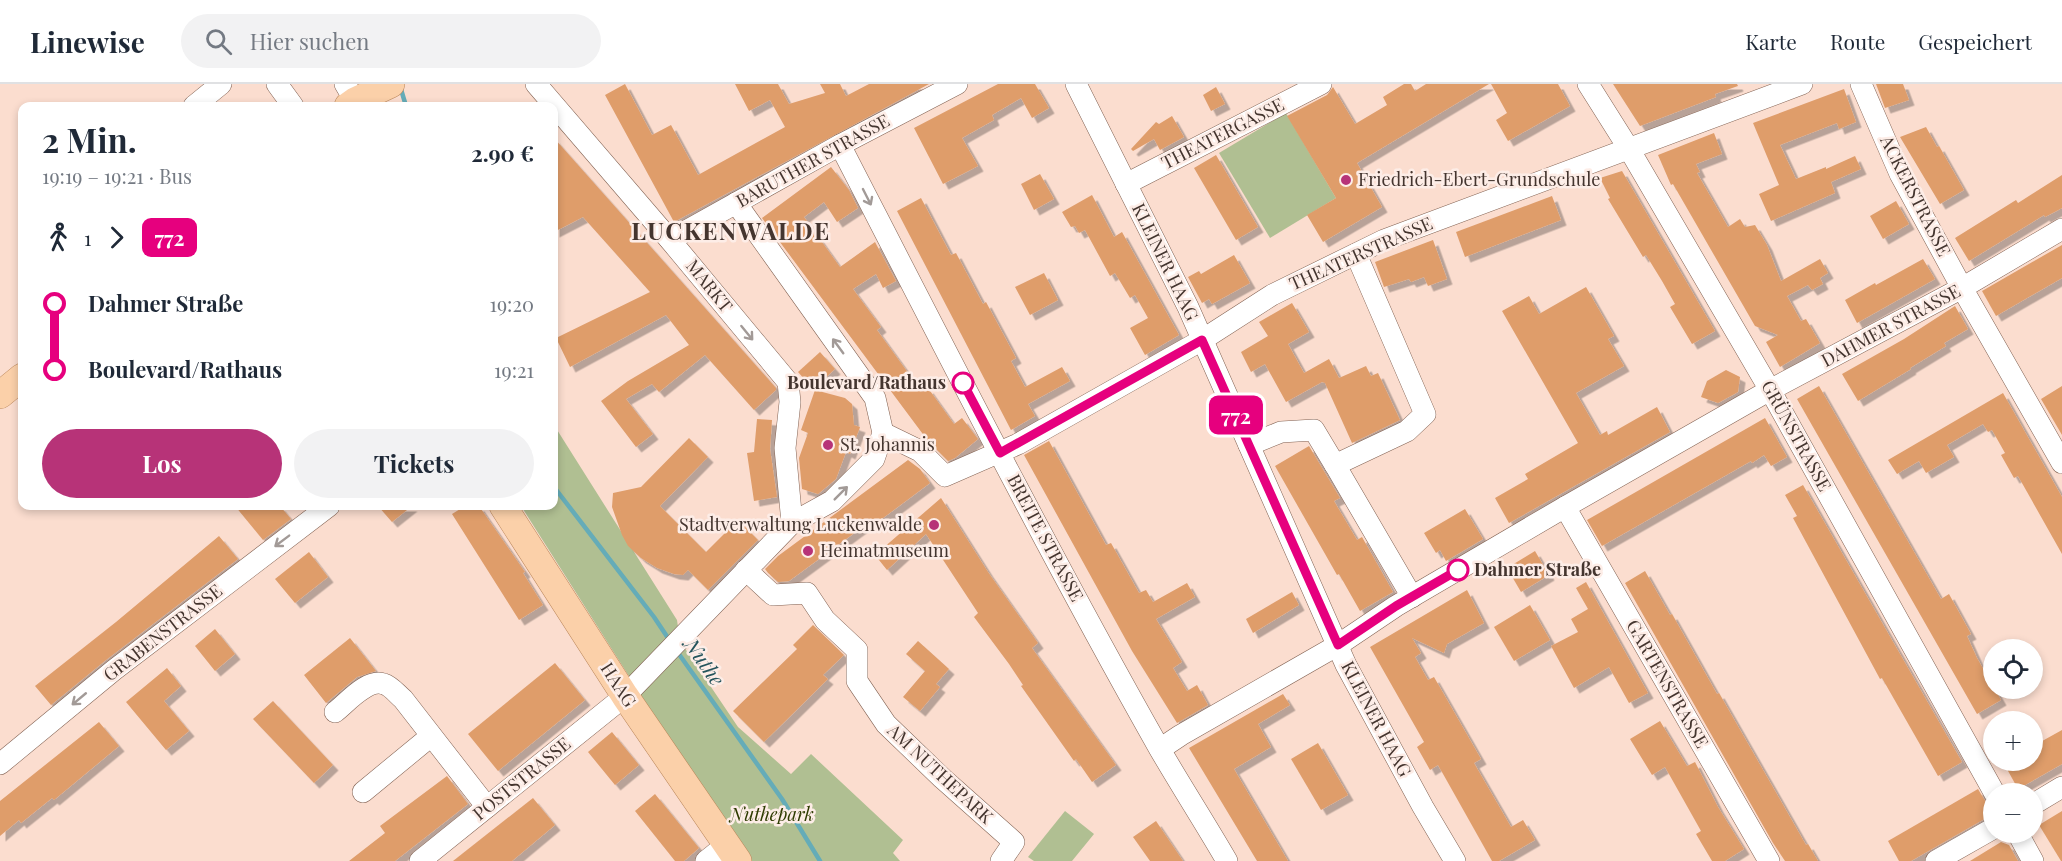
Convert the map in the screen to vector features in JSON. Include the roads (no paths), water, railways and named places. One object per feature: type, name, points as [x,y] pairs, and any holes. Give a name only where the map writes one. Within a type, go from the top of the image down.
[{"type":"main road","points":[[350,97],[390,84]]},
{"type":"main road","points":[[0,395],[18,380]]},
{"type":"main road","name":"HAAG","points":[[506,510],[625,696],[723,856]]},
{"type":"street","points":[[199,102],[221,84]]},
{"type":"street","points":[[277,84],[290,102]]},
{"type":"street","name":"MARKT","points":[[536,84],[551,102]]},
{"type":"street","name":"BARUTHER STRASSE","points":[[670,240],[840,145],[957,84]]},
{"type":"street","name":"KLEINER HAAG","points":[[1076,84],[1188,307],[1346,665],[1455,861]]},
{"type":"street","name":"THEATERGASSE","points":[[1126,184],[1321,84]]},
{"type":"street","name":"GRÜNSTRASSE","points":[[1588,84],[1629,149],[1770,390],[1989,783]]},
{"type":"street","name":"THEATERSTRASSE","points":[[883,433],[920,451],[945,476],[1000,453],[1202,340],[1272,295],[1384,240],[1802,84]]},
{"type":"street","name":"ACKERSTRASSE","points":[[1861,84],[1900,174],[2062,463]]},
{"type":"street","name":"MARKT","points":[[558,110],[788,382],[790,402],[785,448],[792,523]]},
{"type":"street","name":"BREITE STRASSE","points":[[840,145],[1000,453],[1160,749],[1227,861]]},
{"type":"street","points":[[625,696],[680,636],[792,523],[832,501],[874,459],[883,433],[875,398],[736,203]]},
{"type":"street","name":"DAHMER STRASSE","points":[[1160,749],[1338,645],[1412,597],[1565,507],[1770,390],[1962,288],[2062,229]]},
{"type":"street","points":[[1335,465],[1407,431],[1425,414],[1356,254]]},
{"type":"street","points":[[1249,445],[1281,432],[1314,430],[1412,597]]},
{"type":"street","name":"GARTENSTRASSE","points":[[1565,507],[1769,861]]},
{"type":"street","name":"GRABENSTRASSE","points":[[0,764],[114,670],[324,510]]},
{"type":"street","name":"AM NUTHEPARK","points":[[746,570],[773,595],[807,593],[825,620],[857,650],[857,681],[886,724],[1014,842],[1001,861]]},
{"type":"street","points":[[335,712],[366,687],[382,683],[403,699],[487,807]]},
{"type":"street","name":"POSTSTRASSE","points":[[420,861],[625,696]]},
{"type":"street","points":[[363,792],[431,736]]},
{"type":"street","points":[[2043,798],[2062,787]]},
{"type":"street","points":[[1936,861],[1983,834]]},
{"type":"street","points":[[2023,843],[2033,861]]},
{"type":"waterway","name":"Nuthe","points":[[400,86],[405,102]]},
{"type":"waterway","name":"Nuthe","points":[[558,492],[670,641]]},
{"type":"waterway","name":"Nuthe","points":[[676,650],[782,799],[820,861]]},
{"type":"place","name":"Friedrich-Ebert-Grundschule","points":[[1346,180]]},
{"type":"place","name":"Boulevard/Rathaus","points":[[963,383]]},
{"type":"place","name":"St. Johannis","points":[[828,445]]},
{"type":"place","name":"Stadtverwaltung Luckenwalde","points":[[934,525]]},
{"type":"place","name":"Heimatmuseum","points":[[808,551]]},
{"type":"place","name":"Dahmer Straße","points":[[1458,570]]},
{"type":"district","name":"LUCKENWALDE","points":[[731,232]]},
{"type":"park label","name":"Nuthepark","points":[[772,815]]}]
